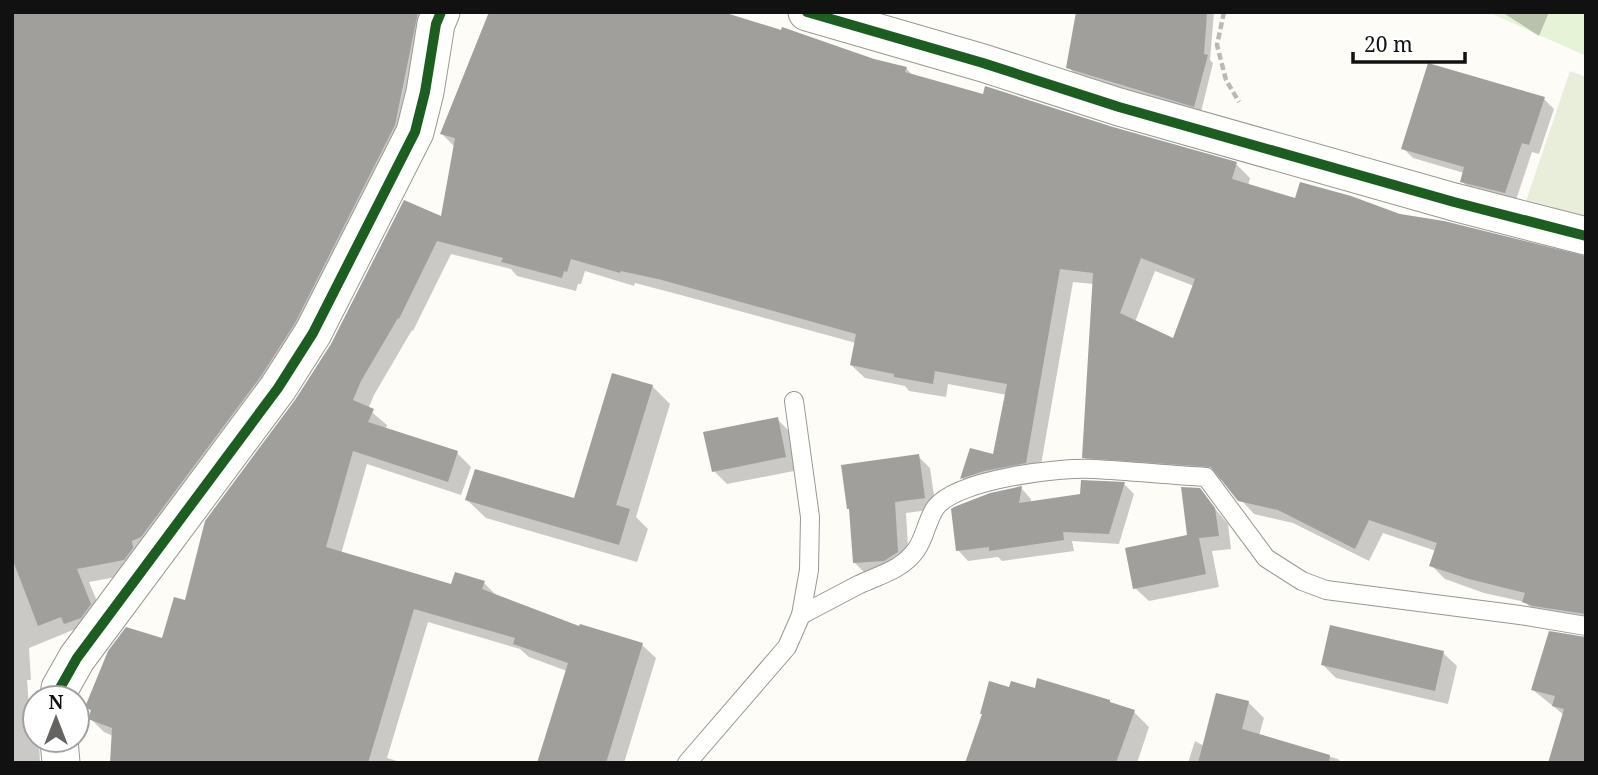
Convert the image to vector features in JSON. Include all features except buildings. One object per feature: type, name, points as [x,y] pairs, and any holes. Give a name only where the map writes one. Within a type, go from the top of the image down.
[{"type":"street","points":[[62,684],[83,649],[278,388],[313,333],[415,132],[425,92],[436,24],[441,12]]},
{"type":"street","points":[[807,12],[983,63],[1119,107],[1454,202],[1586,236]]},
{"type":"lane","points":[[687,763],[787,648],[801,615],[809,570],[810,517],[794,401]]},
{"type":"lane","points":[[801,615],[904,565],[918,548],[936,506],[960,490],[983,482],[1018,476],[1093,469],[1206,477],[1266,558],[1302,581],[1326,590],[1586,626]]},
{"type":"path","points":[[1224,12],[1217,45],[1226,80],[1269,150]]},
{"type":"green space","points":[[1488,12],[1586,12],[1586,56]]},
{"type":"green space","points":[[1570,71],[1586,77],[1586,218],[1525,204]]},
{"type":"cycle path","points":[[62,684],[77,658],[278,388],[313,333],[415,132],[425,92],[436,24],[441,12]]},
{"type":"cycle path","points":[[807,12],[983,63],[1119,107],[1454,202],[1586,236]]}]
